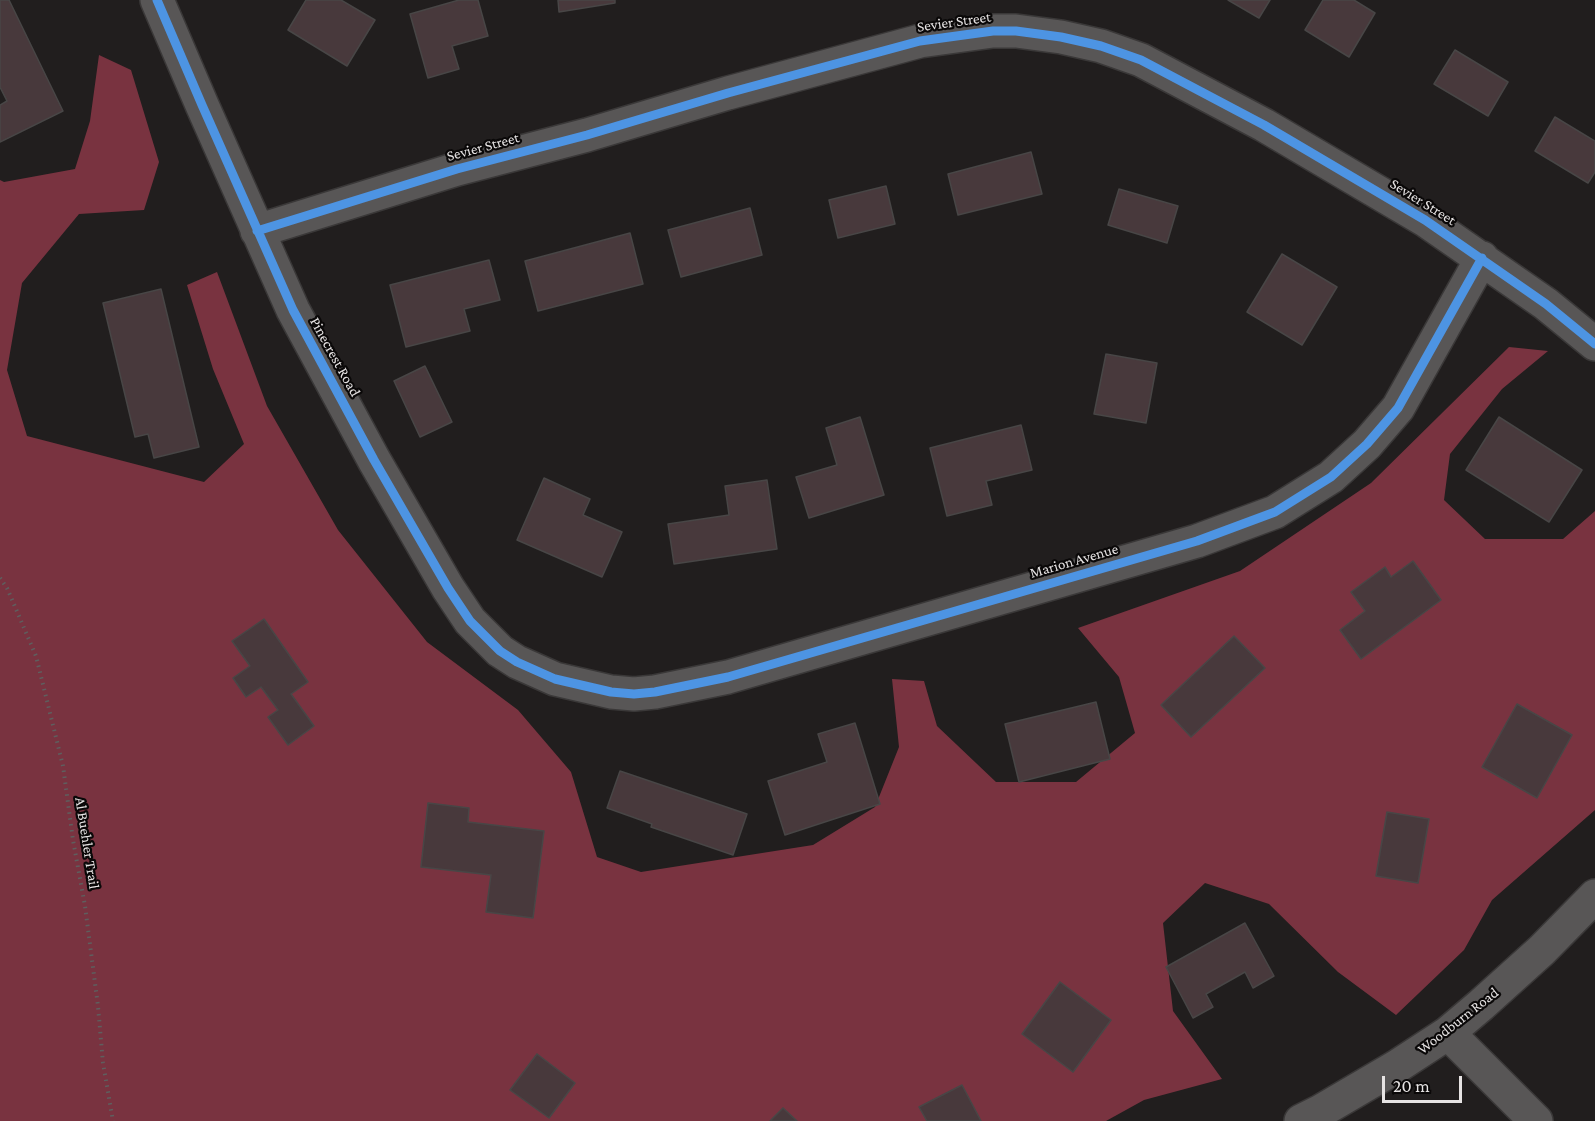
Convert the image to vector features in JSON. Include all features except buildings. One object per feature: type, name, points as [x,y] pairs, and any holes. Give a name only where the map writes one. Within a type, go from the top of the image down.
[{"type":"street","name":"Pinecrest Road","points":[[157,0],[293,310],[448,588],[470,621],[500,651],[517,662],[555,679]]},
{"type":"street","name":"Sevier Street","points":[[257,231],[457,170],[920,40],[993,31],[1016,31],[1061,37],[1101,46],[1141,60],[1264,125],[1425,220],[1546,304],[1595,344]]},
{"type":"street","name":"Marion Avenue","points":[[555,679],[611,692],[634,694],[728,677],[1186,545],[1275,512],[1331,477],[1367,444],[1398,408],[1482,258]]},
{"type":"street","name":"Woodburn Road","points":[[1301,1121],[1396,1067],[1448,1033],[1542,950],[1595,896]]},
{"type":"street","points":[[1448,1033],[1536,1121]]},
{"type":"shaded area","points":[[99,55],[131,70],[159,162],[144,210],[79,214],[22,283],[7,370],[27,436],[204,482],[244,444],[213,369],[187,285],[217,272],[267,406],[338,530],[427,642],[518,710],[571,772],[597,857],[641,872],[813,845],[875,807],[899,747],[892,679],[924,681],[937,726],[996,782],[1076,782],[1135,733],[1119,677],[1078,628],[1240,571],[1371,483],[1509,347],[1548,351],[1502,389],[1450,454],[1444,500],[1485,539],[1563,539],[1595,511],[1595,810],[1492,900],[1464,950],[1396,1015],[1338,972],[1269,904],[1205,883],[1163,923],[1173,1011],[1222,1079],[1144,1100],[1106,1121],[0,1121],[0,180],[4,182],[75,169],[90,121]]},
{"type":"cycle path","points":[[157,0],[293,310],[374,460],[448,588],[470,621],[500,651],[517,662],[555,679],[611,692],[634,694],[655,692],[728,677],[1197,541],[1275,512],[1331,477],[1367,444],[1398,408],[1482,258]]},
{"type":"cycle path","points":[[257,231],[457,169],[587,135],[728,93],[920,41],[993,31],[1016,31],[1061,37],[1101,46],[1141,60],[1264,125],[1425,220],[1546,304],[1595,344]]}]
